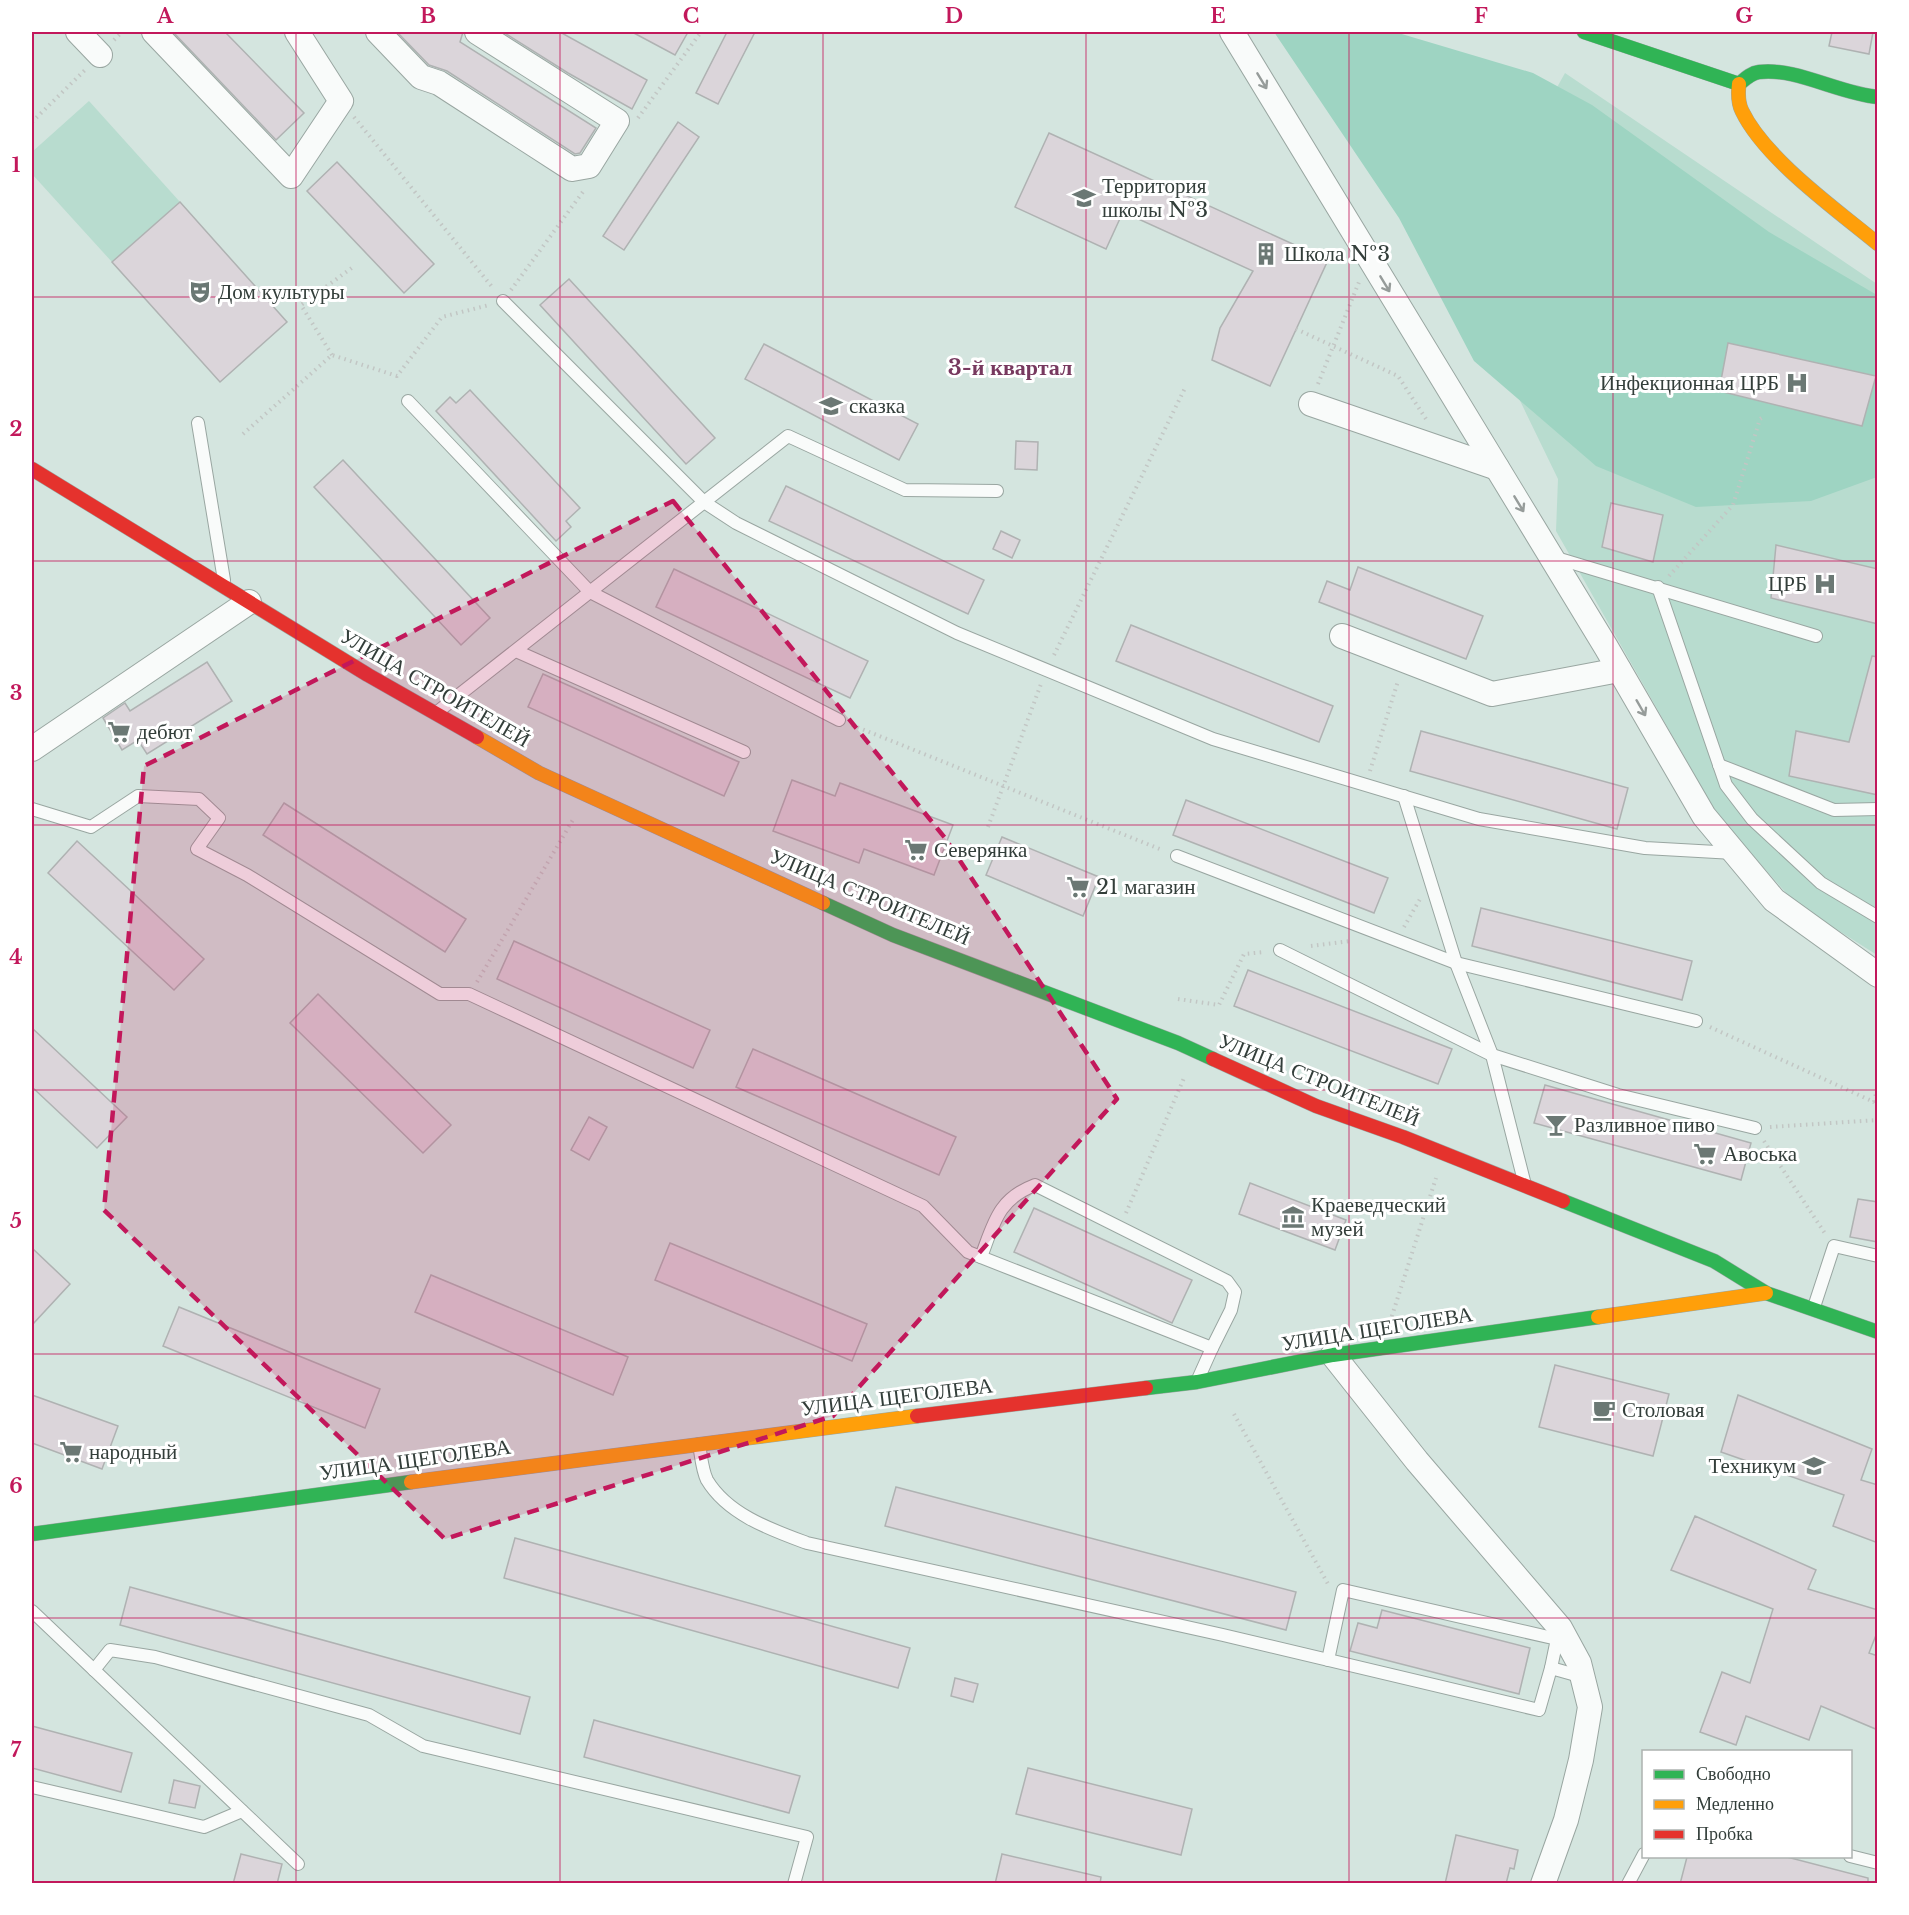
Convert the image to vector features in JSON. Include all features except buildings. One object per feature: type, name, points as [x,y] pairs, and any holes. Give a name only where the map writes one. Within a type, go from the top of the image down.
[{"type":"street","points":[[78,32],[100,55]]},
{"type":"street","points":[[154,32],[291,176],[341,101],[297,32]]},
{"type":"street","points":[[378,32],[421,77],[440,83],[572,169],[589,166],[617,122],[477,32]]},
{"type":"street","points":[[1232,32],[1551,556],[1704,816],[1774,900],[1878,975]]},
{"type":"street","points":[[1584,32],[1739,84]]},
{"type":"street","points":[[1739,84],[1758,72],[1775,73],[1857,97],[1878,97]]},
{"type":"street","points":[[1739,84],[1738,99],[1743,114],[1766,145],[1878,244]]},
{"type":"street","points":[[1310,404],[1497,468]]},
{"type":"street","points":[[32,452],[38,472]]},
{"type":"street","name":"УЛИЦА СТРОИТЕЛЕЙ","points":[[38,472],[435,714],[539,773],[892,935],[1178,1043],[1316,1106],[1714,1261],[1766,1293]]},
{"type":"street","points":[[32,749],[249,602]]},
{"type":"street","points":[[1342,636],[1492,694],[1619,670]]},
{"type":"street","points":[[1766,1293],[1878,1332]]},
{"type":"street","name":"УЛИЦА ЩЕГОЛЕВА","points":[[32,1534],[699,1443],[1197,1382],[1333,1355],[1766,1293]]},
{"type":"street","points":[[1333,1355],[1417,1461],[1560,1628],[1579,1663],[1590,1707],[1581,1760],[1566,1820],[1543,1884]]},
{"type":"lane","points":[[503,301],[704,502],[736,523],[957,633],[1213,739],[1479,819],[1645,848],[1735,853]]},
{"type":"lane","points":[[408,401],[590,592],[839,720]]},
{"type":"lane","points":[[198,423],[225,587]]},
{"type":"lane","points":[[435,714],[788,436],[905,490],[997,491]]},
{"type":"lane","points":[[1551,556],[1816,636]]},
{"type":"lane","points":[[1658,587],[1726,785],[1752,819],[1821,883],[1878,917]]},
{"type":"lane","points":[[516,651],[744,752]]},
{"type":"lane","points":[[1719,765],[1834,810],[1878,809]]},
{"type":"lane","points":[[32,809],[91,827],[138,796],[199,799],[219,818],[197,849],[247,875],[440,994],[470,994],[923,1206],[968,1252],[1212,1348]]},
{"type":"lane","points":[[1404,796],[1456,963],[1492,1055],[1526,1188]]},
{"type":"lane","points":[[1177,856],[1456,963],[1696,1021]]},
{"type":"lane","points":[[1280,950],[1492,1055],[1618,1095],[1755,1128]]},
{"type":"lane","points":[[981,1257],[998,1211],[1019,1191],[1035,1185],[1227,1281],[1235,1292],[1231,1310],[1197,1382]]},
{"type":"lane","points":[[1813,1309],[1834,1246],[1878,1256]]},
{"type":"lane","points":[[699,1443],[706,1478],[723,1500],[765,1528],[807,1543],[1328,1660],[1539,1710],[1557,1639],[1343,1590],[1328,1660]]},
{"type":"lane","points":[[32,1611],[298,1864]]},
{"type":"lane","points":[[94,1670],[110,1650],[155,1657],[369,1715],[423,1746],[807,1837],[794,1884]]},
{"type":"lane","points":[[1551,1668],[1583,1677]]},
{"type":"lane","points":[[32,1787],[204,1827],[242,1811]]},
{"type":"lane","points":[[1852,1856],[1878,1863]]},
{"type":"lane","points":[[1628,1884],[1642,1858]]},
{"type":"path","points":[[32,122],[122,32]]},
{"type":"path","points":[[341,101],[503,301],[442,317],[397,376],[332,355],[301,305],[353,267]]},
{"type":"path","points":[[1310,404],[1369,257]]},
{"type":"path","points":[[1296,329],[1398,375],[1445,450]]},
{"type":"path","points":[[243,434],[332,355]]},
{"type":"path","points":[[988,827],[1047,670],[1186,386]]},
{"type":"path","points":[[1658,587],[1733,505],[1760,419],[1763,417]]},
{"type":"path","points":[[1366,785],[1404,660]]},
{"type":"path","points":[[839,720],[1177,856]]},
{"type":"path","points":[[470,994],[588,794]]},
{"type":"path","points":[[1696,1021],[1874,1102],[1878,1109]]},
{"type":"path","points":[[1120,1227],[1184,1078]]},
{"type":"path","points":[[1874,1102],[1878,1085]]},
{"type":"path","points":[[1755,1128],[1878,1120]]},
{"type":"path","points":[[1755,1128],[1834,1246]]},
{"type":"path","points":[[1382,1348],[1444,1155]]},
{"type":"path","points":[[1234,1414],[1328,1585]]},
{"type":"highlighted area","points":[[673,501],[945,838],[1117,1099],[833,1416],[445,1539],[104,1210],[144,766]]},
{"type":"green space","points":[[1274,32],[1395,32],[1533,73],[1592,105],[1769,232],[1877,295],[1877,477],[1811,501],[1696,507],[1596,466],[1474,361],[1399,218]]},
{"type":"green space","points":[[1565,73],[1877,284],[1877,955],[1795,903],[1718,816],[1556,531],[1558,479],[1456,269]]},
{"type":"green space","points":[[89,101],[180,202],[112,262],[32,174],[32,152]]},
{"type":"traffic: fast","points":[[1584,32],[1739,84],[1748,76],[1759,72],[1787,73],[1863,95],[1878,97]]},
{"type":"traffic: fast","points":[[823,903],[893,935],[1178,1043],[1213,1059]]},
{"type":"traffic: fast","points":[[1563,1201],[1714,1261],[1766,1293],[1878,1332]]},
{"type":"traffic: fast","points":[[1146,1388],[1197,1382],[1333,1355],[1598,1317]]},
{"type":"traffic: fast","points":[[32,1534],[411,1482]]},
{"type":"traffic: slow","points":[[1739,84],[1742,111],[1767,147],[1803,183],[1878,244]]},
{"type":"traffic: slow","points":[[477,737],[539,773],[823,903]]},
{"type":"traffic: slow","points":[[1598,1317],[1766,1293]]},
{"type":"traffic: slow","points":[[411,1482],[917,1416]]},
{"type":"traffic: jam","points":[[32,469],[368,675],[477,737]]},
{"type":"traffic: jam","points":[[1213,1059],[1316,1106],[1403,1137],[1563,1201]]},
{"type":"traffic: jam","points":[[917,1416],[1146,1388]]},
{"type":"place","name":"Территория школы №3","points":[[1084,198]]},
{"type":"place","name":"Школа №3","points":[[1266,254]]},
{"type":"place","name":"Дом культуры","points":[[200,292]]},
{"type":"place","name":"Инфекционная ЦРБ","points":[[1797,383]]},
{"type":"place","name":"сказка","points":[[831,406]]},
{"type":"place","name":"ЦРБ","points":[[1825,584]]},
{"type":"place","name":"дебют","points":[[119,732]]},
{"type":"place","name":"Северянка","points":[[916,850]]},
{"type":"place","name":"21 магазин","points":[[1078,887]]},
{"type":"place","name":"Разливное пиво","points":[[1556,1125]]},
{"type":"place","name":"Авоська","points":[[1705,1154]]},
{"type":"place","name":"Краеведческий музей","points":[[1293,1217]]},
{"type":"place","name":"Столовая","points":[[1604,1410]]},
{"type":"place","name":"народный","points":[[71,1452]]},
{"type":"place","name":"Техникум","points":[[1814,1466]]},
{"type":"district","name":"3-й квартал","points":[[1010,367]]}]
